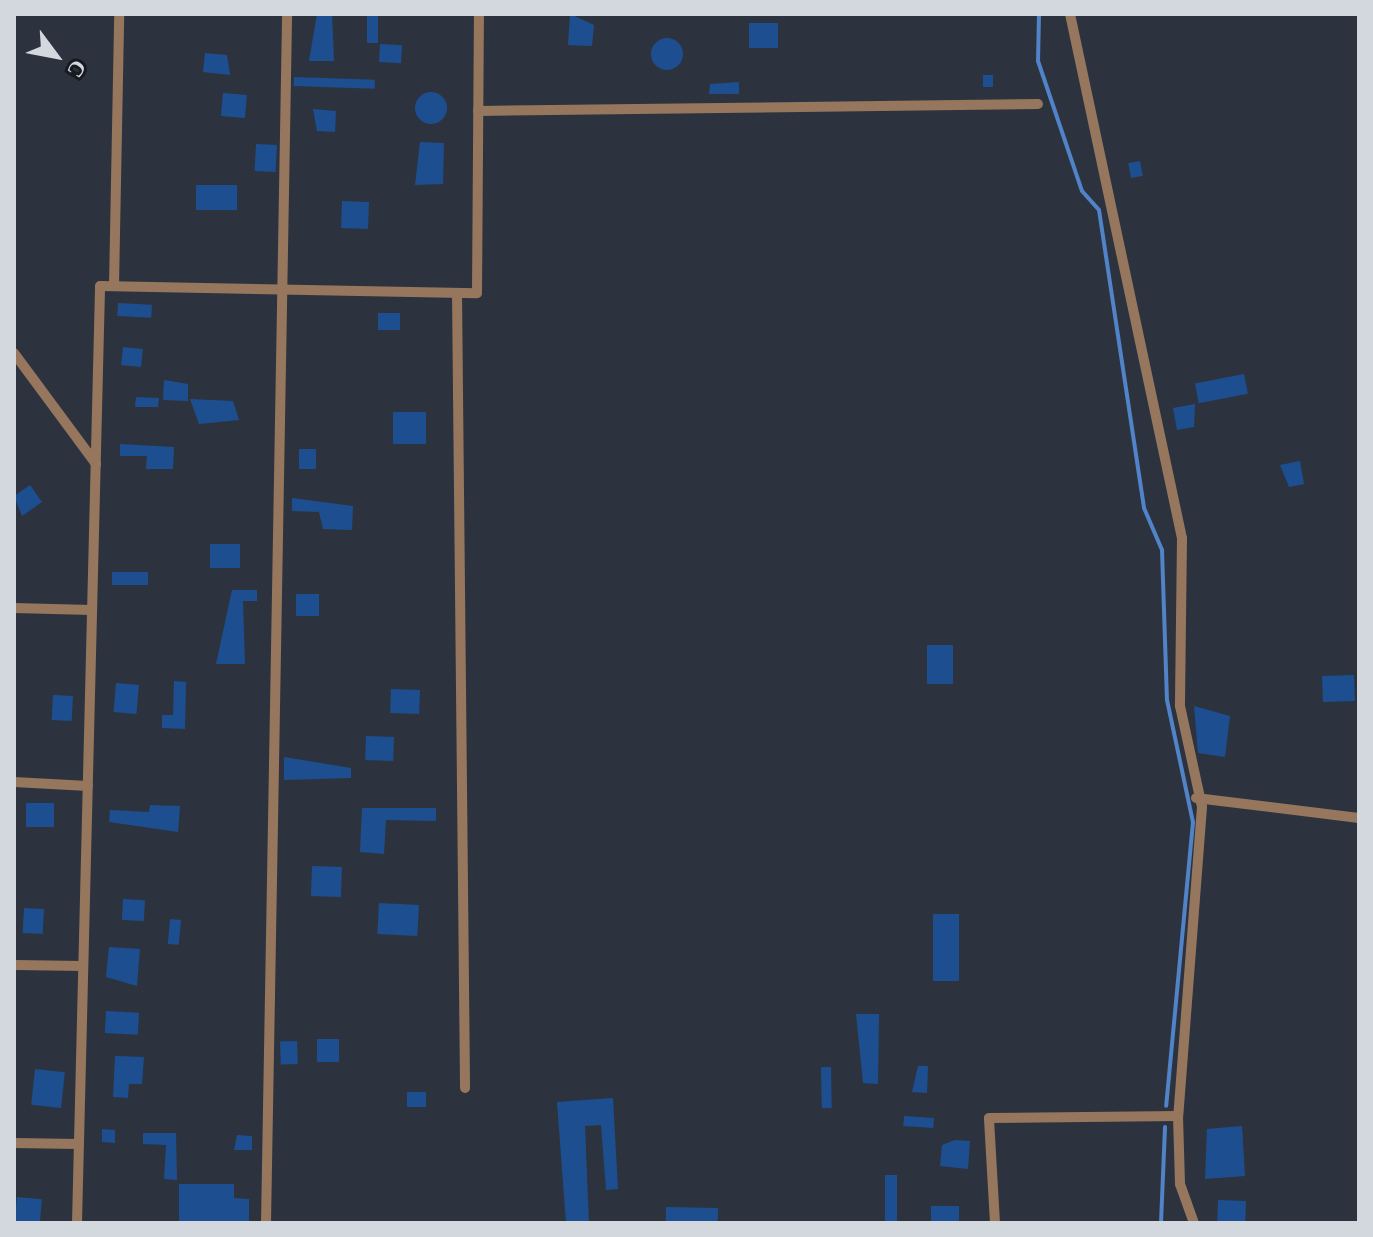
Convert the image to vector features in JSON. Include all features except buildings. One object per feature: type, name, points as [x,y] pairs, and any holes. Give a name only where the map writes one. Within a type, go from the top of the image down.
[{"type":"street","points":[[114,286],[119,14]]},
{"type":"street","points":[[266,1223],[287,14]]},
{"type":"street","points":[[77,1223],[100,286],[477,293],[479,14]]},
{"type":"street","points":[[1070,14],[1182,538],[1180,706],[1202,826],[1178,1116],[1180,1184],[1194,1223]]},
{"type":"street","points":[[478,111],[1038,104]]},
{"type":"street","points":[[457,293],[465,1088]]},
{"type":"street","points":[[14,353],[96,464]]},
{"type":"street","points":[[14,608],[92,610]]},
{"type":"street","points":[[14,782],[88,786]]},
{"type":"street","points":[[1196,798],[1359,818]]},
{"type":"street","points":[[14,965],[83,966]]},
{"type":"street","points":[[995,1223],[989,1118],[1178,1116]]},
{"type":"street","points":[[14,1143],[79,1144]]},
{"type":"waterway","points":[[1039,14],[1038,61],[1082,191],[1099,210],[1144,508],[1162,550],[1167,700],[1193,822],[1166,1106]]},
{"type":"waterway","points":[[1161,1223],[1165,1127]]}]
